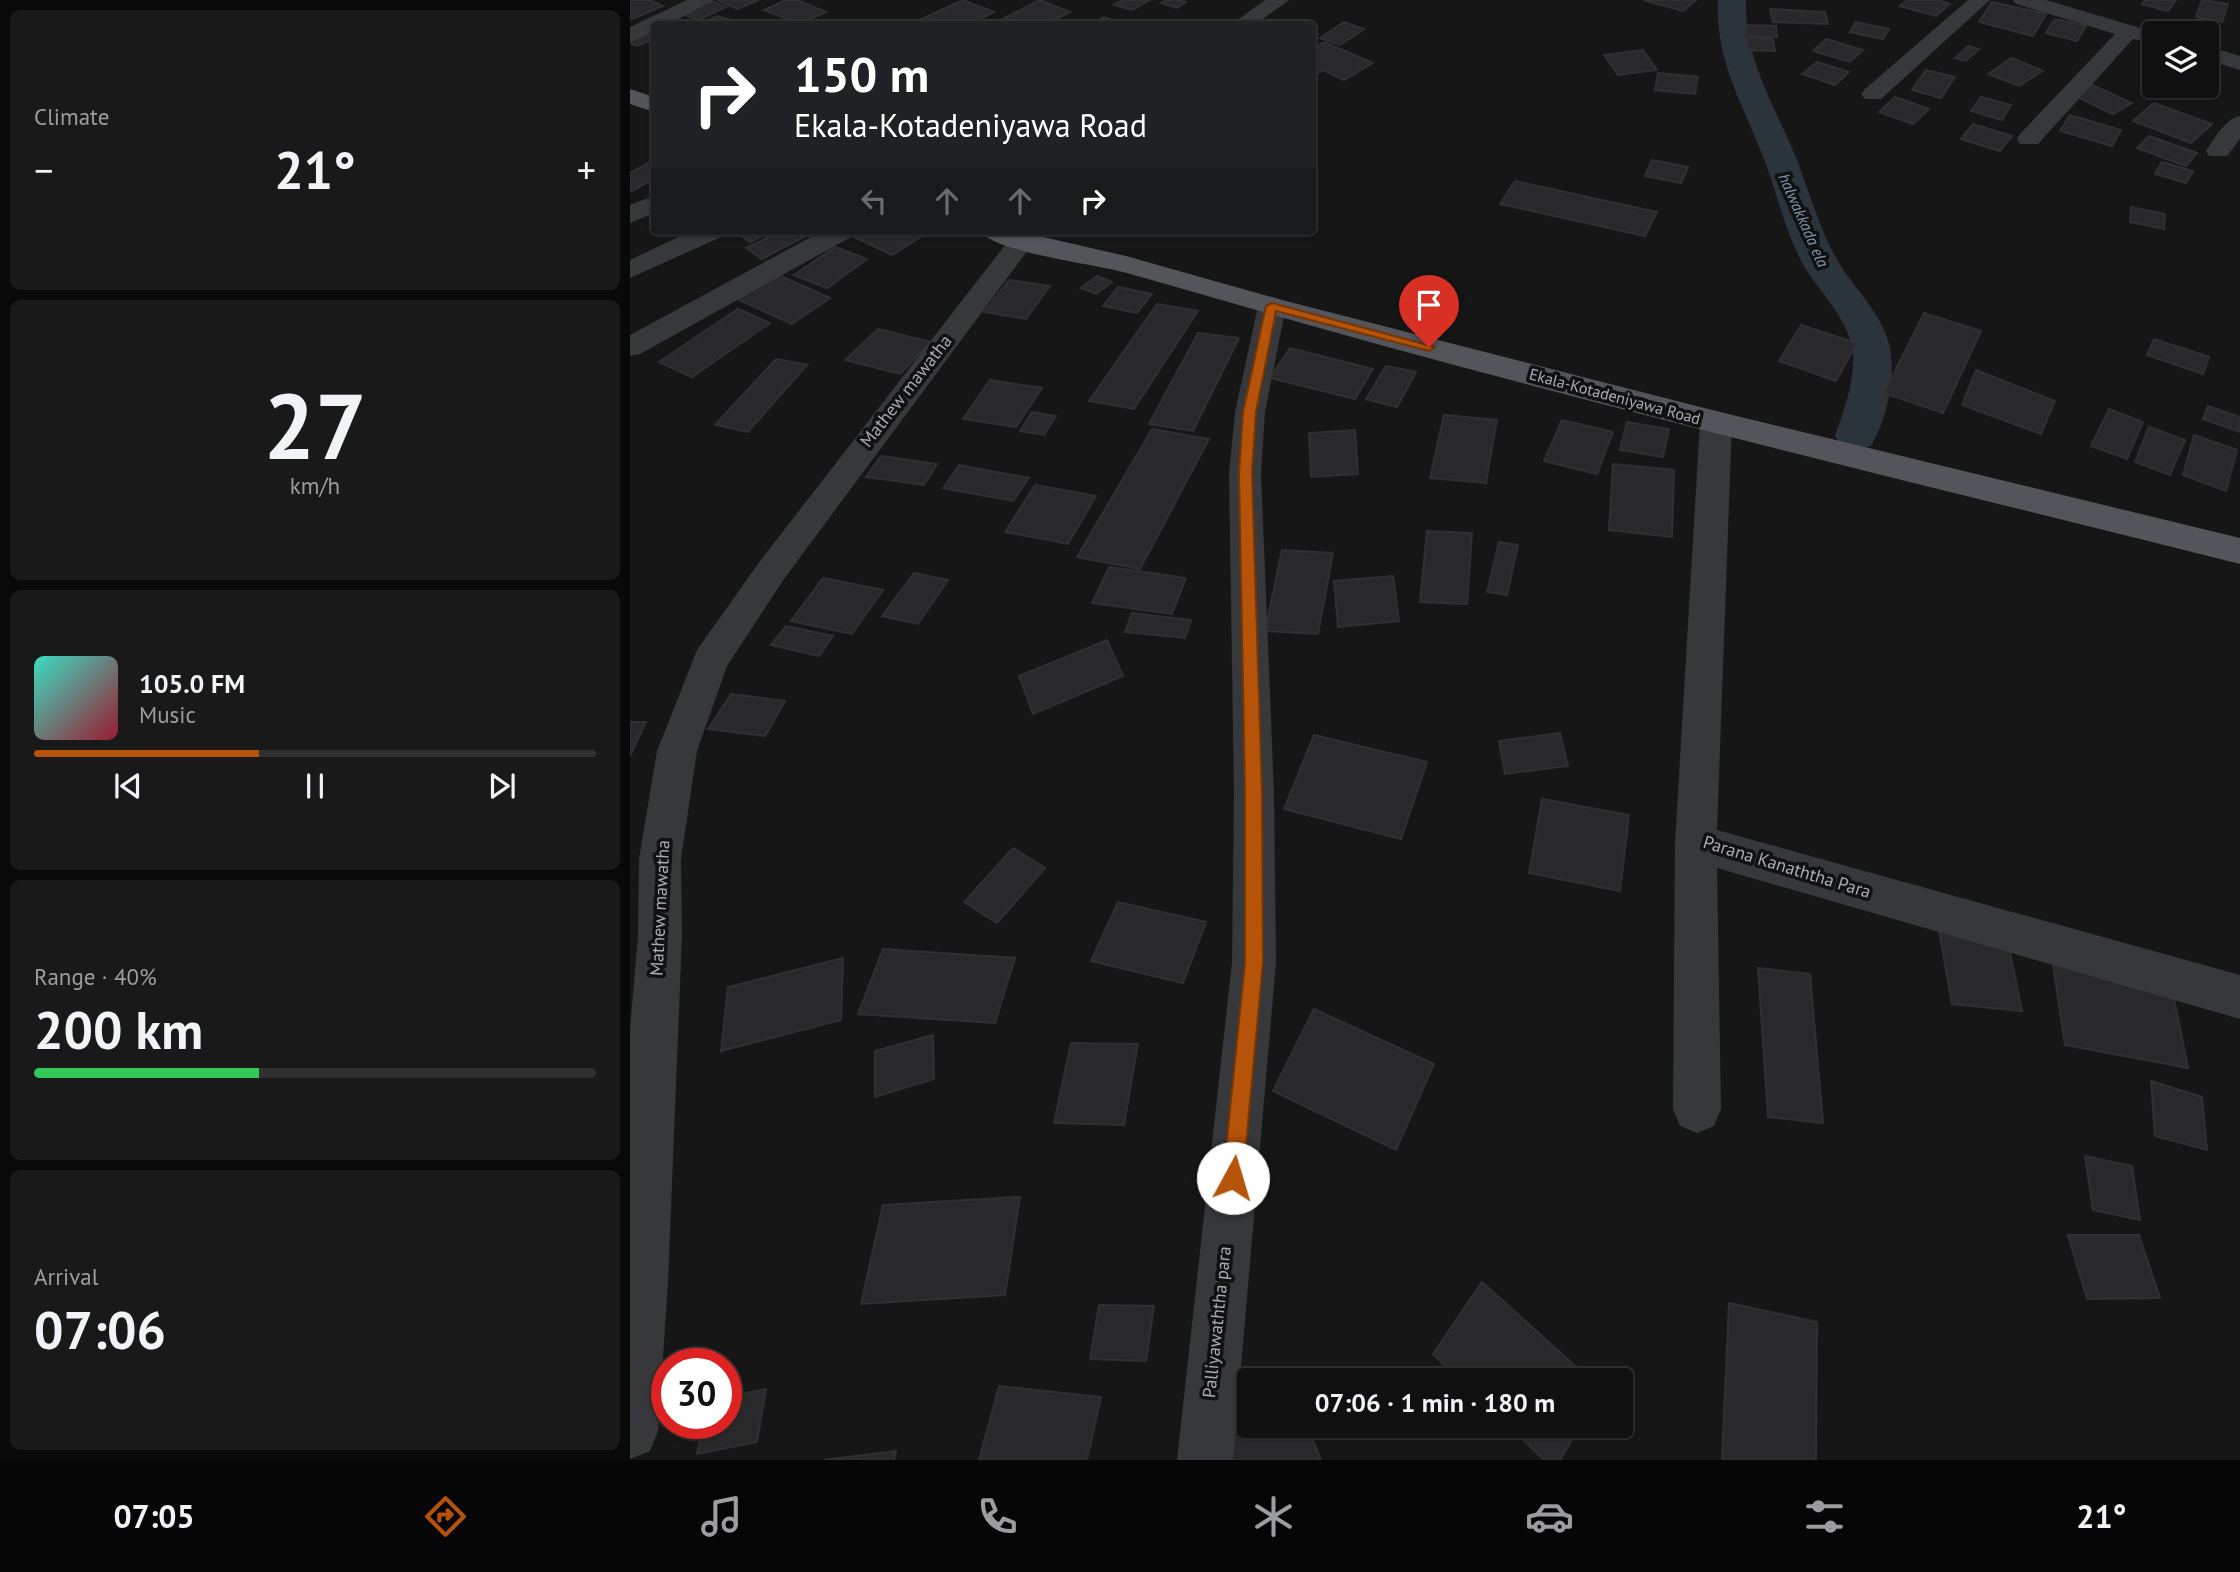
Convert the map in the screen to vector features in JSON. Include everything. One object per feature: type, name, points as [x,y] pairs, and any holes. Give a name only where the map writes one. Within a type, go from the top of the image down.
[{"type":"main road","points":[[630,96],[651,103]]},
{"type":"main road","name":"Ekala-Kotadeniyawa Road","points":[[1007,236],[1126,264],[1272,306],[1716,422],[2240,551]]},
{"type":"street","points":[[660,21],[704,0]]},
{"type":"street","points":[[1247,21],[1279,0]]},
{"type":"street","points":[[1873,94],[1980,0]]},
{"type":"street","points":[[2023,0],[2142,35]]},
{"type":"street","points":[[630,35],[651,25]]},
{"type":"street","points":[[2029,139],[2129,31]]},
{"type":"street","points":[[2219,57],[2240,63]]},
{"type":"street","points":[[2218,151],[2240,123]]},
{"type":"street","points":[[630,215],[651,205]]},
{"type":"street","points":[[630,270],[704,235]]},
{"type":"street","points":[[630,347],[835,235]]},
{"type":"street","name":"Mathew mawatha","points":[[630,1439],[660,936],[645,859],[677,751],[710,661],[772,570],[866,442],[1007,236]]},
{"type":"street","name":"Palliyawaththa para","points":[[1205,1460],[1254,962],[1254,793],[1245,473],[1250,412],[1272,306]]},
{"type":"street","name":"Parana Kanaththa Para","points":[[1716,422],[1696,843],[2240,997]]},
{"type":"street","points":[[1696,843],[1697,1109]]},
{"type":"building","points":[[630,0],[650,0],[663,6],[630,20]]},
{"type":"building","points":[[708,0],[726,7],[698,20],[680,13]]},
{"type":"building","points":[[717,0],[759,0],[737,9]]},
{"type":"building","points":[[786,0],[797,0],[826,12],[806,21],[792,21],[764,10]]},
{"type":"building","points":[[963,0],[994,12],[975,21],[918,21]]},
{"type":"building","points":[[1040,0],[1070,12],[1052,21],[999,21]]},
{"type":"building","points":[[1122,0],[1150,0],[1132,10],[1114,5]]},
{"type":"building","points":[[1166,0],[1186,2],[1177,8],[1161,3]]},
{"type":"building","points":[[1643,0],[1696,0],[1683,11]]},
{"type":"building","points":[[1907,0],[1938,0],[1950,4],[1936,16],[1900,6]]},
{"type":"building","points":[[2145,0],[2176,0],[2168,11],[2142,4]]},
{"type":"building","points":[[2202,0],[2228,4],[2222,22],[2196,17]]},
{"type":"building","points":[[1992,2],[2046,14],[2033,36],[1979,22]]},
{"type":"building","points":[[1770,9],[1825,12],[1828,24],[1773,22]]},
{"type":"building","points":[[717,16],[734,21],[708,21]]},
{"type":"building","points":[[1104,17],[1114,21],[1096,21]]},
{"type":"building","points":[[2055,19],[2086,26],[2077,41],[2046,33]]},
{"type":"building","points":[[1344,22],[1364,29],[1340,45],[1320,38]]},
{"type":"building","points":[[1856,22],[1889,29],[1883,39],[1850,32]]},
{"type":"building","points":[[1745,25],[1776,26],[1777,37],[1746,36]]},
{"type":"building","points":[[647,29],[651,31],[651,40],[637,46],[630,43],[630,36]]},
{"type":"building","points":[[1747,38],[1773,39],[1775,51],[1749,50]]},
{"type":"building","points":[[1826,39],[1863,50],[1850,62],[1813,51]]},
{"type":"building","points":[[1324,42],[1373,63],[1344,80],[1323,70],[1316,74],[1316,47]]},
{"type":"building","points":[[1968,46],[1979,49],[1966,61],[1955,58]]},
{"type":"building","points":[[1643,50],[1657,70],[1618,75],[1604,55]]},
{"type":"building","points":[[2012,58],[2043,71],[2019,86],[1988,74]]},
{"type":"building","points":[[1817,62],[1849,72],[1835,85],[1802,74]]},
{"type":"building","points":[[1926,70],[1955,77],[1941,98],[1912,90]]},
{"type":"building","points":[[1658,73],[1698,77],[1695,94],[1655,90]]},
{"type":"building","points":[[2092,85],[2132,103],[2113,114],[2073,95]]},
{"type":"building","points":[[1895,97],[1929,109],[1913,124],[1879,112]]},
{"type":"building","points":[[1981,97],[2011,105],[2002,120],[1971,111]]},
{"type":"building","points":[[2154,103],[2212,124],[2191,143],[2133,121]]},
{"type":"building","points":[[2070,115],[2121,130],[2112,146],[2060,131]]},
{"type":"building","points":[[1973,124],[2012,136],[2000,151],[1961,139]]},
{"type":"building","points":[[2149,136],[2197,153],[2186,166],[2137,148]]},
{"type":"building","points":[[1652,160],[1688,167],[1681,183],[1645,176]]},
{"type":"building","points":[[651,162],[651,181],[630,192],[630,173]]},
{"type":"building","points":[[2162,162],[2193,171],[2186,183],[2155,174]]},
{"type":"building","points":[[1515,181],[1657,212],[1645,236],[1500,204]]},
{"type":"building","points":[[2131,207],[2165,214],[2164,229],[2130,222]]},
{"type":"building","points":[[740,235],[765,235],[750,242]]},
{"type":"building","points":[[773,235],[807,235],[762,259],[746,248]]},
{"type":"building","points":[[850,235],[924,235],[892,255]]},
{"type":"building","points":[[835,247],[867,259],[827,288],[794,275]]},
{"type":"building","points":[[776,274],[830,298],[792,324],[737,299]]},
{"type":"building","points":[[1097,276],[1112,282],[1096,294],[1081,288]]},
{"type":"building","points":[[1009,280],[1050,286],[1026,319],[984,312]]},
{"type":"building","points":[[1118,287],[1152,294],[1137,313],[1103,306]]},
{"type":"building","points":[[1157,304],[1198,311],[1134,409],[1089,401]]},
{"type":"building","points":[[738,309],[770,323],[692,377],[659,362]]},
{"type":"building","points":[[1924,313],[1981,331],[1943,413],[1884,393]]},
{"type":"building","points":[[1801,325],[1857,343],[1836,381],[1779,361]]},
{"type":"building","points":[[878,329],[931,342],[900,374],[845,360]]},
{"type":"building","points":[[1198,333],[1239,338],[1193,431],[1149,424]]},
{"type":"building","points":[[2154,339],[2209,357],[2203,374],[2147,355]]},
{"type":"building","points":[[1290,348],[1373,369],[1355,399],[1270,378]]},
{"type":"building","points":[[776,359],[807,365],[748,432],[715,425]]},
{"type":"building","points":[[1386,366],[1416,372],[1397,407],[1366,399]]},
{"type":"building","points":[[1976,370],[2055,401],[2041,434],[1962,405]]},
{"type":"building","points":[[990,380],[1042,388],[1016,427],[963,419]]},
{"type":"building","points":[[2208,406],[2240,417],[2240,432],[2203,419]]},
{"type":"building","points":[[2109,409],[2143,422],[2127,459],[2091,446]]},
{"type":"building","points":[[1032,412],[1056,416],[1044,435],[1020,431]]},
{"type":"building","points":[[1444,415],[1497,420],[1486,483],[1430,478]]},
{"type":"building","points":[[1562,420],[1613,432],[1597,474],[1544,461]]},
{"type":"building","points":[[1627,422],[1669,429],[1663,457],[1620,450]]},
{"type":"building","points":[[2149,427],[2185,440],[2170,475],[2135,462]]},
{"type":"building","points":[[1152,429],[1209,439],[1140,569],[1077,557]]},
{"type":"building","points":[[1355,430],[1358,474],[1311,477],[1309,433]]},
{"type":"building","points":[[2194,435],[2237,450],[2226,491],[2183,475]]},
{"type":"building","points":[[881,456],[937,464],[924,485],[866,477]]},
{"type":"building","points":[[1613,464],[1674,470],[1672,537],[1609,530]]},
{"type":"building","points":[[959,465],[1029,478],[1013,501],[943,488]]},
{"type":"building","points":[[1035,485],[1096,496],[1068,544],[1005,532]]},
{"type":"building","points":[[1427,531],[1472,533],[1467,604],[1420,602]]},
{"type":"building","points":[[1499,542],[1518,545],[1507,595],[1487,592]]},
{"type":"building","points":[[1282,550],[1333,553],[1318,634],[1265,631]]},
{"type":"building","points":[[1109,567],[1186,578],[1172,614],[1092,603]]},
{"type":"building","points":[[914,573],[948,580],[918,624],[882,616]]},
{"type":"building","points":[[1393,576],[1399,621],[1338,627],[1334,581]]},
{"type":"building","points":[[823,578],[883,590],[852,634],[791,621]]},
{"type":"building","points":[[1132,613],[1191,620],[1185,638],[1125,632]]},
{"type":"building","points":[[786,626],[833,636],[819,656],[771,645]]},
{"type":"building","points":[[1107,640],[1123,676],[1033,714],[1019,676]]},
{"type":"building","points":[[731,694],[785,701],[765,736],[708,729]]},
{"type":"building","points":[[630,722],[646,722],[630,756]]},
{"type":"building","points":[[1560,733],[1568,766],[1505,774],[1499,741]]},
{"type":"building","points":[[1314,735],[1427,762],[1401,839],[1284,809]]},
{"type":"building","points":[[1542,799],[1629,815],[1620,891],[1529,873]]},
{"type":"building","points":[[1013,848],[1045,868],[997,923],[964,902]]},
{"type":"building","points":[[1118,902],[1206,922],[1183,983],[1091,961]]},
{"type":"building","points":[[1939,931],[2007,937],[2022,1011],[1952,1004]]},
{"type":"building","points":[[883,949],[1015,958],[995,1023],[858,1014]]},
{"type":"building","points":[[843,958],[841,1020],[721,1051],[728,987]]},
{"type":"building","points":[[2052,958],[2170,979],[2188,1068],[2065,1045]]},
{"type":"building","points":[[1758,968],[1810,974],[1823,1123],[1768,1117]]},
{"type":"building","points":[[1314,1009],[1434,1064],[1396,1150],[1273,1091]]},
{"type":"building","points":[[933,1035],[934,1079],[875,1097],[875,1051]]},
{"type":"building","points":[[1071,1043],[1138,1044],[1124,1125],[1054,1123]]},
{"type":"building","points":[[2151,1081],[2202,1097],[2207,1150],[2155,1136]]},
{"type":"building","points":[[2085,1156],[2132,1166],[2140,1220],[2093,1210]]},
{"type":"building","points":[[1020,1197],[1005,1295],[861,1304],[883,1205]]},
{"type":"building","points":[[2068,1235],[2139,1235],[2160,1298],[2087,1299]]},
{"type":"building","points":[[1482,1282],[1578,1368],[1448,1368],[1433,1354]]},
{"type":"building","points":[[1729,1303],[1817,1322],[1816,1460],[1722,1460]]},
{"type":"building","points":[[1099,1305],[1154,1306],[1146,1361],[1090,1359]]},
{"type":"building","points":[[999,1386],[1101,1397],[1087,1460],[979,1460]]},
{"type":"building","points":[[766,1389],[757,1442],[697,1454],[700,1439],[742,1439],[742,1394]]},
{"type":"building","points":[[1237,1425],[1237,1438],[1312,1438],[1321,1460],[1226,1460],[1218,1437]]},
{"type":"building","points":[[1521,1438],[1573,1438],[1560,1460],[1544,1460]]},
{"type":"building","points":[[896,1451],[894,1460],[824,1460]]},
{"type":"waterway","name":"halwakkada ela","points":[[1732,0],[1733,41],[1745,81],[1779,156],[1815,252],[1859,317],[1869,340],[1872,373],[1856,436]]},
{"type":"route","points":[[1233,1178],[1254,962],[1254,793],[1245,473],[1250,412],[1272,306],[1429,347]]}]
